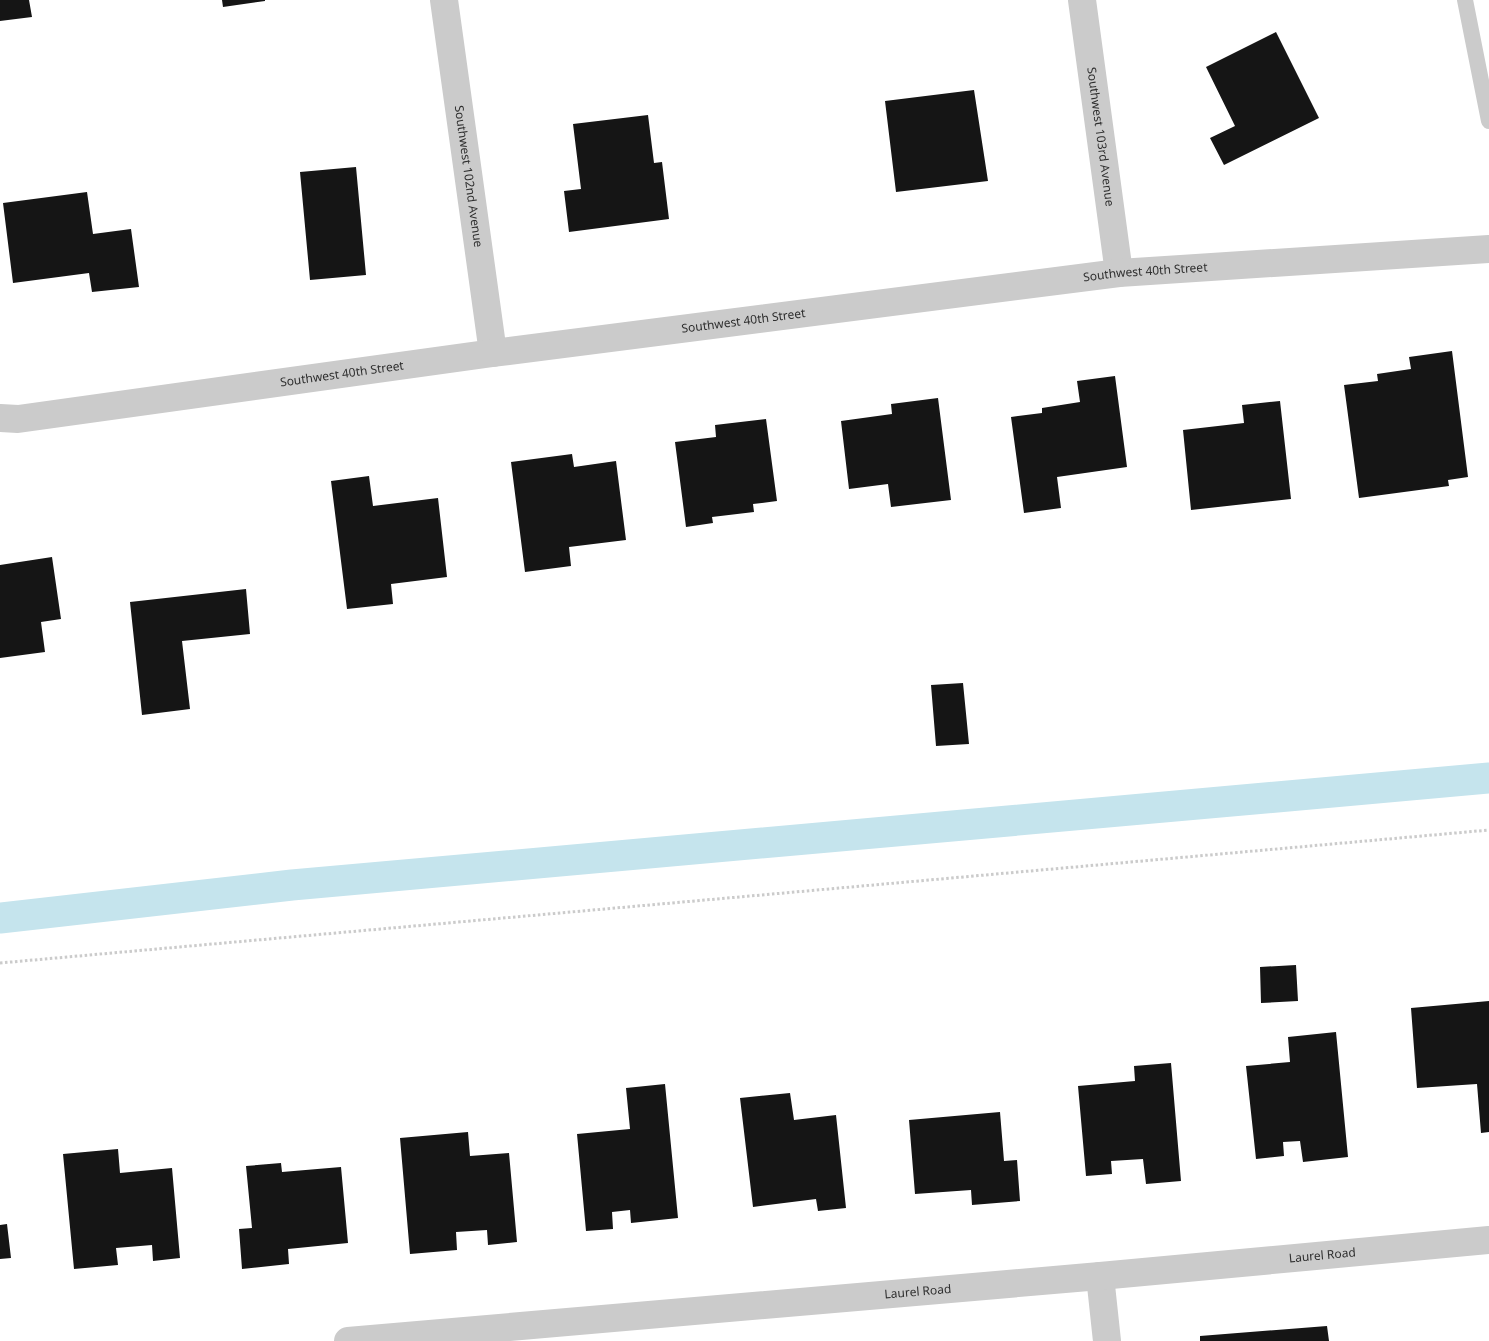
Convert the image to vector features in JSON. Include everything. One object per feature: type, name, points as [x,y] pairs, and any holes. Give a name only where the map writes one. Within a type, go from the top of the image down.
[{"type":"street","name":"Southwest 102nd Avenue","points":[[444,0],[492,353]]},
{"type":"street","name":"Southwest 103rd Avenue","points":[[1082,0],[1119,273]]},
{"type":"street","name":"Southwest 40th Street","points":[[0,418],[18,419],[492,353],[1119,273],[1489,250]]},
{"type":"street","name":"Laurel Road","points":[[348,1341],[1100,1276],[1489,1240]]},
{"type":"street","points":[[1100,1276],[1107,1341]]},
{"type":"lane","points":[[1465,0],[1489,121]]},
{"type":"path","points":[[0,963],[1489,830]]},
{"type":"building","points":[[0,0],[29,0],[32,17],[0,21]]},
{"type":"building","points":[[222,0],[265,0],[265,1],[223,7]]},
{"type":"building","points":[[1276,32],[1319,118],[1224,165],[1210,138],[1235,126],[1206,67]]},
{"type":"building","points":[[974,90],[988,181],[896,192],[885,101]]},
{"type":"building","points":[[648,115],[654,163],[662,162],[669,219],[569,232],[564,191],[581,189],[573,124]]},
{"type":"building","points":[[356,167],[366,275],[310,280],[300,172]]},
{"type":"building","points":[[87,192],[93,234],[131,229],[139,287],[92,292],[89,273],[13,283],[3,203]]},
{"type":"building","points":[[1452,351],[1468,477],[1448,480],[1449,486],[1359,498],[1344,385],[1378,381],[1377,374],[1411,369],[1409,357]]},
{"type":"building","points":[[1115,376],[1127,467],[1057,477],[1061,508],[1024,513],[1011,417],[1042,413],[1042,408],[1080,402],[1077,381]]},
{"type":"building","points":[[938,398],[951,500],[891,507],[888,484],[849,489],[841,421],[892,414],[891,404]]},
{"type":"building","points":[[1280,401],[1291,499],[1191,510],[1183,430],[1244,423],[1242,405]]},
{"type":"building","points":[[766,419],[777,501],[753,504],[754,512],[712,517],[713,523],[686,527],[675,442],[716,437],[715,425]]},
{"type":"building","points":[[572,454],[574,467],[616,461],[626,540],[569,547],[571,566],[525,572],[511,462]]},
{"type":"building","points":[[369,476],[373,506],[438,498],[447,577],[391,584],[393,604],[347,609],[331,481]]},
{"type":"building","points":[[52,557],[61,619],[41,622],[45,652],[0,658],[0,565]]},
{"type":"building","points":[[246,589],[250,634],[182,641],[190,709],[142,715],[130,602]]},
{"type":"building","points":[[963,683],[969,744],[936,746],[931,685]]},
{"type":"building","points":[[1296,965],[1298,1001],[1261,1003],[1260,967]]},
{"type":"building","points":[[1489,1001],[1489,1132],[1481,1133],[1477,1084],[1417,1088],[1411,1008]]},
{"type":"building","points":[[1336,1032],[1348,1157],[1303,1162],[1300,1141],[1283,1142],[1284,1156],[1256,1159],[1246,1066],[1290,1062],[1288,1037]]},
{"type":"building","points":[[1171,1063],[1181,1181],[1146,1184],[1143,1159],[1111,1161],[1112,1174],[1086,1176],[1078,1086],[1135,1081],[1134,1066]]},
{"type":"building","points":[[665,1084],[678,1218],[631,1223],[630,1210],[612,1212],[613,1229],[586,1231],[577,1134],[630,1129],[626,1088]]},
{"type":"building","points":[[790,1093],[794,1120],[836,1115],[846,1208],[818,1211],[816,1199],[753,1207],[740,1098]]},
{"type":"building","points":[[1000,1112],[1004,1161],[1017,1160],[1020,1201],[972,1205],[971,1190],[915,1194],[909,1120]]},
{"type":"building","points":[[468,1132],[470,1156],[509,1153],[517,1242],[488,1245],[487,1230],[456,1232],[457,1250],[410,1254],[400,1138]]},
{"type":"building","points":[[118,1149],[120,1173],[172,1168],[180,1258],[153,1261],[152,1245],[116,1248],[118,1265],[74,1269],[63,1154]]},
{"type":"building","points":[[281,1163],[282,1172],[341,1167],[348,1243],[288,1249],[289,1264],[242,1269],[239,1229],[252,1228],[246,1166]]},
{"type":"building","points":[[7,1224],[11,1258],[0,1259],[0,1225]]},
{"type":"building","points":[[1327,1326],[1329,1341],[1200,1341],[1200,1336]]},
{"type":"waterway","points":[[0,918],[292,885],[1489,778]]}]
